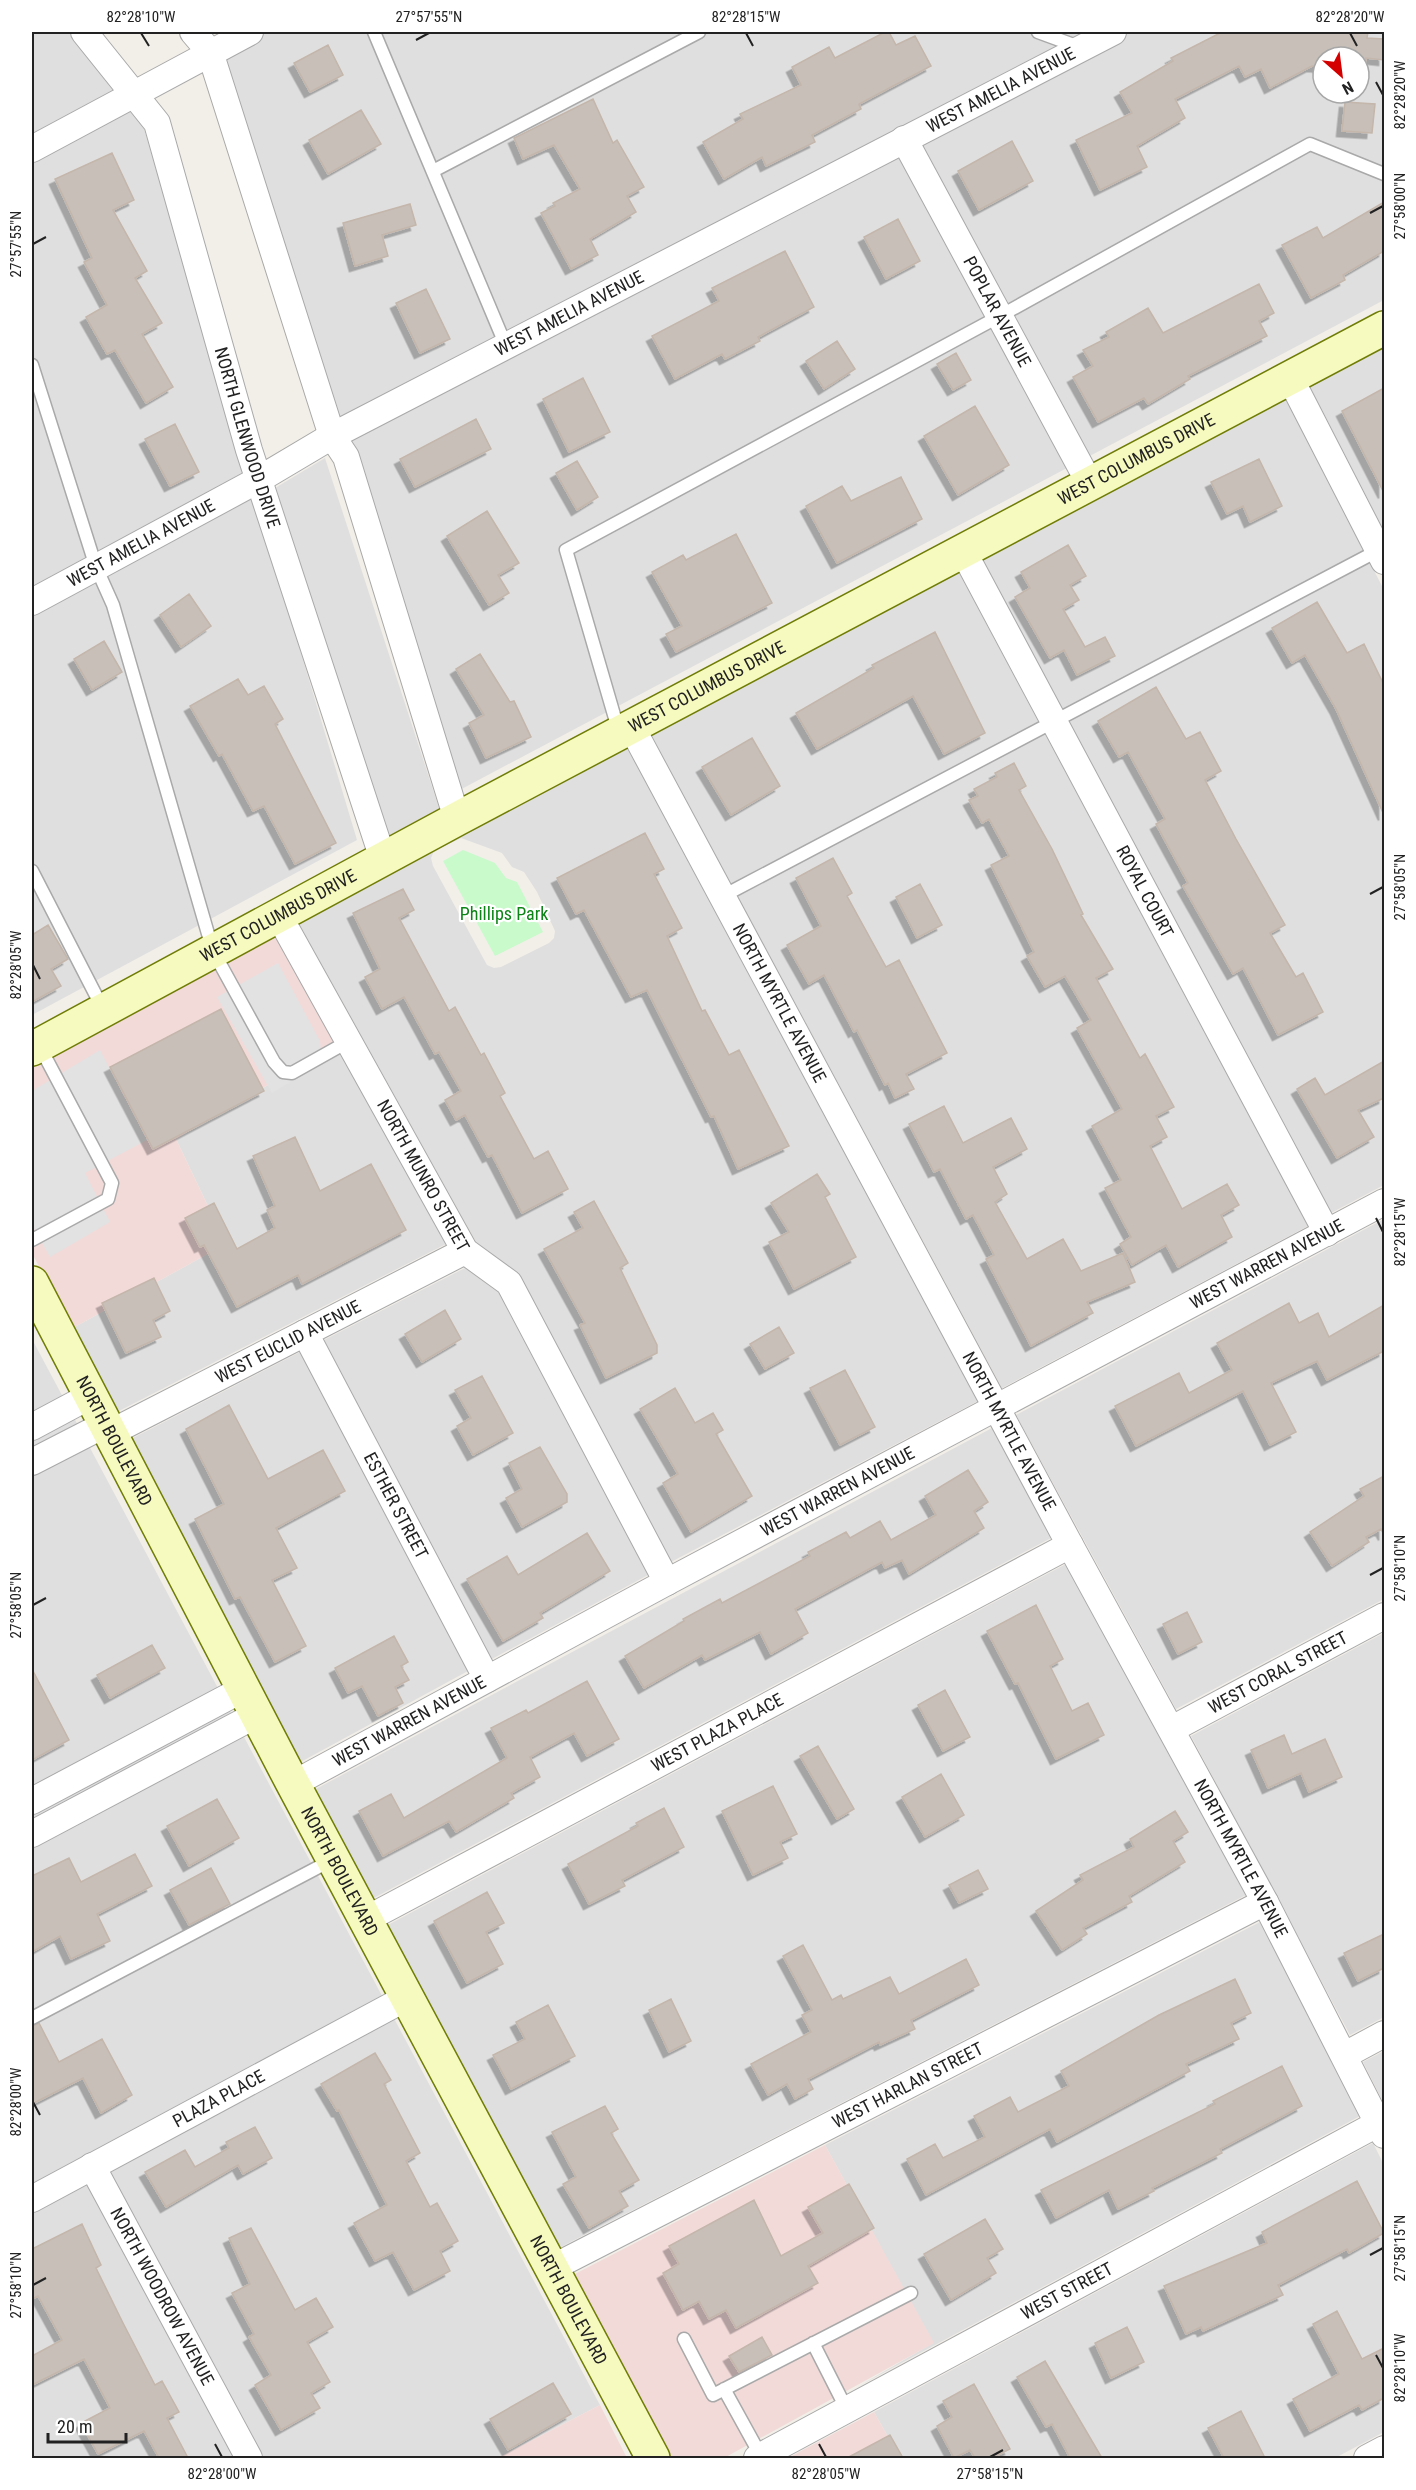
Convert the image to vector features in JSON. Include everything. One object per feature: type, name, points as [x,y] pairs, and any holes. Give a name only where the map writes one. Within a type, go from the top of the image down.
[{"type":"main road","name":"WEST COLUMBUS DRIVE","points":[[35,1047],[457,819],[1384,328]]},
{"type":"main road","name":"NORTH BOULEVARD","points":[[32,1283],[293,1784],[652,2458]]},
{"type":"street","name":"NORTH GLENWOOD DRIVE","points":[[84,32],[135,92],[157,123],[258,480],[383,859]]},
{"type":"street","points":[[193,32],[210,52],[332,436],[346,457],[457,819]]},
{"type":"street","points":[[32,149],[250,32]]},
{"type":"street","name":"WEST AMELIA AVENUE","points":[[32,602],[258,480],[332,436],[1113,32]]},
{"type":"street","name":"POPLAR AVENUE","points":[[904,140],[1090,484]]},
{"type":"street","points":[[1290,378],[1383,552]]},
{"type":"street","name":"ROYAL COURT","points":[[963,551],[1326,1233]]},
{"type":"street","name":"NORTH MYRTLE AVENUE","points":[[626,731],[723,896],[1070,1545],[1265,1902],[1382,2129]]},
{"type":"street","name":"NORTH MUNRO STREET","points":[[279,915],[465,1251],[509,1283],[667,1582]]},
{"type":"street","name":"WEST WARREN AVENUE","points":[[293,1784],[487,1678],[1384,1202]]},
{"type":"street","name":"WEST EUCLID AVENUE","points":[[32,1462],[102,1418],[305,1333],[465,1251]]},
{"type":"street","name":"ESTHER STREET","points":[[305,1333],[487,1678]]},
{"type":"street","name":"WEST EUCLID AVENUE","points":[[32,1427],[102,1418]]},
{"type":"street","name":"WEST PLAZA PLACE","points":[[365,1920],[1070,1545]]},
{"type":"street","name":"WEST CORAL STREET","points":[[1172,1729],[1384,1616]]},
{"type":"street","points":[[32,1801],[250,1702]]},
{"type":"street","points":[[32,1834],[250,1702]]},
{"type":"street","name":"WEST HARLAN STREET","points":[[550,2270],[1265,1902]]},
{"type":"street","name":"PLAZA PLACE","points":[[32,2199],[406,1998]]},
{"type":"street","points":[[1345,2055],[1384,2034]]},
{"type":"street","name":"WEST STREET","points":[[759,2457],[1382,2129]]},
{"type":"street","name":"NORTH WOODROW AVENUE","points":[[92,2166],[249,2458]]},
{"type":"street","points":[[1367,2458],[1384,2449]]},
{"type":"lane","points":[[374,32],[506,346]]},
{"type":"lane","points":[[433,171],[699,32]]},
{"type":"lane","points":[[1038,32],[1081,48]]},
{"type":"lane","points":[[626,731],[566,550],[1000,316],[1310,144],[1384,174]]},
{"type":"lane","points":[[32,365],[96,567],[113,605],[213,951],[274,1062],[283,1072],[292,1073],[349,1041]]},
{"type":"lane","points":[[723,896],[1053,720],[1383,552]]},
{"type":"lane","points":[[32,871],[103,1010]]},
{"type":"lane","points":[[32,1240],[108,1199],[112,1183],[35,1047]]},
{"type":"lane","points":[[32,2018],[333,1859]]},
{"type":"lane","points":[[684,2339],[713,2395],[911,2293]]},
{"type":"lane","points":[[813,2343],[847,2410]]},
{"type":"lane","points":[[724,2389],[759,2457]]},
{"type":"shaded area","points":[[32,32],[80,32],[131,93],[32,147]]},
{"type":"shaded area","points":[[258,32],[1384,32],[1384,300],[456,792],[216,53]]},
{"type":"shaded area","points":[[135,99],[357,840],[32,1015],[32,154]]},
{"type":"shaded area","points":[[1384,345],[1384,531],[1309,385]]},
{"type":"shaded area","points":[[1285,397],[1384,590],[1384,1185],[1331,1213],[982,558]]},
{"type":"shaded area","points":[[325,458],[440,811],[390,838],[275,488]]},
{"type":"shaded area","points":[[958,571],[1308,1226],[1002,1388],[651,735]]},
{"type":"shaded area","points":[[628,747],[978,1401],[671,1562],[521,1277],[476,1242],[298,922]],"holes":[[[461,838],[502,853],[512,867],[524,872],[537,892],[555,931],[554,938],[549,943],[501,967],[494,968],[487,965],[433,866],[431,858],[434,851]]]},
{"type":"shaded area","points":[[275,935],[336,1045],[176,1139],[226,1244],[71,1329],[32,1253],[32,1066]]},
{"type":"shaded area","points":[[278,963],[320,1041],[322,1063],[272,1093],[217,997]]},
{"type":"shaded area","points":[[336,1045],[446,1244],[115,1413],[71,1329],[226,1244],[176,1139]]},
{"type":"shaded area","points":[[100,1050],[147,1140],[85,1173],[110,1222],[50,1257],[32,1225],[32,1091]]},
{"type":"shaded area","points":[[1384,1219],[1384,1599],[1176,1709],[1016,1415]]},
{"type":"shaded area","points":[[465,1268],[499,1293],[648,1575],[492,1659],[324,1340]]},
{"type":"shaded area","points":[[32,1339],[600,2405],[498,2458],[32,2458]]},
{"type":"shaded area","points":[[300,1352],[468,1671],[297,1764],[129,1440]]},
{"type":"shaded area","points":[[992,1428],[1051,1538],[370,1900],[312,1791]]},
{"type":"shaded area","points":[[1066,1564],[1246,1895],[555,2250],[384,1927]]},
{"type":"shaded area","points":[[1384,1633],[1384,2017],[1350,2035],[1191,1736]]},
{"type":"shaded area","points":[[1260,1922],[1360,2116],[859,2386],[933,2343],[825,2145]]},
{"type":"shaded area","points":[[1384,2051],[1384,2104],[1363,2062]]},
{"type":"shaded area","points":[[1373,2143],[1384,2165],[1384,2432],[1335,2458],[900,2458],[874,2412]]},
{"type":"shaded area","points":[[825,2145],[934,2343],[724,2458],[668,2458],[569,2277]]},
{"type":"shaded area","points":[[600,2405],[627,2458],[498,2458]]},
{"type":"shaded area","points":[[874,2412],[900,2458],[788,2458]]},
{"type":"green space","name":"Phillips Park","points":[[463,850],[495,863],[506,878],[517,882],[543,932],[495,956],[443,861]]},
{"type":"building","points":[[889,32],[896,45],[915,36],[931,66],[859,104],[861,109],[812,135],[815,142],[766,166],[762,157],[724,179],[703,142],[743,119],[740,114],[801,85],[792,67],[829,47],[835,58]]},
{"type":"building","points":[[1222,32],[1368,32],[1367,38],[1384,39],[1384,60],[1371,59],[1371,45],[1311,45],[1311,67],[1270,88],[1261,69],[1245,77],[1239,66],[1175,99],[1185,118],[1137,146],[1147,167],[1100,190],[1076,140],[1132,113],[1120,92],[1173,61],[1171,58]]},
{"type":"building","points":[[328,45],[343,75],[310,92],[294,63]]},
{"type":"building","points":[[593,99],[613,143],[617,140],[644,187],[627,196],[636,212],[590,239],[598,255],[571,269],[541,213],[555,206],[553,203],[580,189],[554,145],[523,159],[514,138]]},
{"type":"building","points":[[1375,104],[1372,133],[1342,131],[1345,105]]},
{"type":"building","points":[[361,110],[381,144],[328,174],[309,140]]},
{"type":"building","points":[[1012,141],[1033,181],[979,210],[958,171]]},
{"type":"building","points":[[112,153],[134,200],[113,210],[147,271],[135,278],[162,323],[142,334],[173,387],[146,403],[115,350],[107,354],[86,317],[107,305],[84,262],[92,258],[55,179]]},
{"type":"building","points":[[1384,202],[1384,251],[1343,275],[1345,280],[1311,298],[1282,245],[1317,227],[1323,238]]},
{"type":"building","points":[[410,204],[416,225],[382,235],[388,256],[355,266],[343,223]]},
{"type":"building","points":[[898,219],[920,261],[886,279],[864,237]]},
{"type":"building","points":[[785,251],[814,307],[758,337],[760,341],[725,359],[722,354],[675,379],[652,336],[719,301],[712,288]]},
{"type":"building","points":[[1259,284],[1274,313],[1259,321],[1267,336],[1188,376],[1190,379],[1148,404],[1144,398],[1098,422],[1073,377],[1093,366],[1083,350],[1109,337],[1106,332],[1148,308],[1163,333]]},
{"type":"building","points":[[426,289],[450,339],[420,353],[396,303]]},
{"type":"building","points":[[837,341],[855,369],[824,389],[806,361]]},
{"type":"building","points":[[956,353],[971,380],[953,390],[937,364]]},
{"type":"building","points":[[583,378],[610,432],[569,452],[543,399]]},
{"type":"building","points":[[1384,388],[1384,493],[1342,411]]},
{"type":"building","points":[[975,406],[1009,465],[958,495],[924,436]]},
{"type":"building","points":[[476,419],[491,449],[415,487],[400,459]]},
{"type":"building","points":[[175,424],[199,472],[170,486],[145,439]]},
{"type":"building","points":[[1259,459],[1282,506],[1250,522],[1243,506],[1227,514],[1211,482]]},
{"type":"building","points":[[577,461],[598,497],[577,510],[556,473]]},
{"type":"building","points":[[901,477],[922,519],[837,563],[806,506],[842,486],[851,501]]},
{"type":"building","points":[[487,511],[519,563],[498,575],[509,593],[489,605],[447,536]]},
{"type":"building","points":[[736,534],[772,603],[676,652],[666,634],[682,626],[652,572],[683,555],[686,560]]},
{"type":"building","points":[[1068,545],[1086,576],[1070,585],[1079,600],[1063,609],[1085,647],[1105,637],[1115,656],[1077,675],[1064,650],[1050,658],[1015,597],[1030,588],[1021,572]]},
{"type":"building","points":[[189,594],[211,626],[181,647],[160,615]]},
{"type":"building","points":[[1317,602],[1347,653],[1364,644],[1384,685],[1384,815],[1336,709],[1305,655],[1292,663],[1272,628]]},
{"type":"building","points":[[935,632],[985,733],[944,754],[913,696],[817,749],[796,713],[874,668],[872,665]]},
{"type":"building","points":[[104,641],[122,672],[92,690],[74,659]]},
{"type":"building","points":[[480,654],[510,702],[514,701],[531,737],[486,758],[469,723],[484,715],[456,669]]},
{"type":"building","points":[[238,679],[248,695],[264,686],[283,719],[275,724],[336,843],[295,864],[264,806],[253,811],[222,754],[219,756],[190,706]]},
{"type":"building","points":[[1156,687],[1186,739],[1200,732],[1221,771],[1205,780],[1285,925],[1270,933],[1296,977],[1303,973],[1323,1012],[1278,1035],[1243,968],[1233,974],[1183,886],[1188,883],[1156,824],[1165,819],[1128,752],[1119,757],[1098,721]]},
{"type":"building","points":[[752,738],[780,786],[731,815],[702,767]]},
{"type":"building","points":[[1014,763],[1026,786],[1019,790],[1052,849],[1083,914],[1081,915],[1113,969],[1096,978],[1140,1058],[1145,1054],[1174,1107],[1156,1116],[1167,1137],[1150,1146],[1182,1209],[1227,1184],[1239,1205],[1221,1215],[1232,1237],[1178,1267],[1166,1245],[1132,1265],[1120,1244],[1131,1237],[1105,1188],[1121,1180],[1092,1126],[1122,1109],[1077,1028],[1091,1020],[1065,976],[1045,987],[1027,956],[1034,952],[991,865],[1009,856],[989,819],[982,823],[969,800],[978,796],[974,789],[997,777],[995,773]]},
{"type":"building","points":[[645,833],[664,869],[654,874],[682,928],[667,936],[702,1011],[705,1010],[729,1055],[739,1050],[789,1146],[738,1169],[714,1116],[711,1117],[647,990],[631,997],[584,910],[576,914],[557,878]]},
{"type":"building","points":[[833,858],[852,893],[847,896],[886,967],[899,960],[947,1053],[906,1074],[914,1089],[895,1098],[888,1083],[885,1085],[857,1030],[854,1032],[824,975],[809,984],[787,945],[821,926],[796,878]]},
{"type":"building","points":[[920,884],[942,925],[917,938],[896,897]]},
{"type":"building","points":[[403,889],[414,910],[399,918],[449,1011],[455,1007],[481,1055],[484,1053],[505,1093],[500,1096],[534,1159],[548,1151],[568,1189],[522,1213],[492,1155],[488,1157],[465,1115],[456,1120],[445,1100],[461,1091],[439,1052],[435,1054],[404,997],[382,1009],[365,977],[380,969],[353,913]]},
{"type":"building","points":[[48,925],[68,959],[51,969],[61,986],[32,1002],[32,935]]},
{"type":"building","points":[[221,1009],[264,1091],[153,1149],[110,1067]]},
{"type":"building","points":[[1384,1061],[1384,1098],[1358,1110],[1374,1137],[1337,1158],[1297,1089],[1315,1078],[1325,1095]]},
{"type":"building","points":[[944,1106],[963,1143],[1011,1118],[1027,1149],[993,1167],[1007,1194],[995,1202],[1027,1259],[1063,1239],[1081,1271],[1123,1253],[1135,1282],[1087,1302],[1093,1313],[1031,1346],[986,1259],[994,1255],[973,1215],[966,1219],[940,1169],[934,1172],[909,1124]]},
{"type":"building","points":[[295,1137],[320,1191],[371,1164],[406,1230],[302,1284],[298,1275],[237,1307],[204,1245],[200,1247],[185,1218],[214,1203],[237,1249],[275,1228],[267,1210],[275,1206],[253,1156]]},
{"type":"building","points":[[817,1174],[830,1194],[825,1197],[856,1257],[794,1289],[769,1242],[789,1232],[771,1203]]},
{"type":"building","points":[[594,1201],[628,1263],[620,1268],[657,1345],[657,1353],[606,1378],[580,1325],[585,1323],[544,1249],[583,1228],[574,1212]]},
{"type":"building","points":[[154,1278],[170,1311],[153,1320],[161,1337],[126,1353],[102,1303]]},
{"type":"building","points":[[1289,1303],[1299,1323],[1318,1313],[1329,1337],[1384,1305],[1384,1351],[1327,1380],[1317,1361],[1271,1383],[1296,1432],[1270,1445],[1243,1391],[1136,1446],[1115,1406],[1179,1373],[1189,1393],[1232,1370],[1217,1343]]},
{"type":"building","points":[[445,1310],[461,1339],[422,1362],[405,1334]]},
{"type":"building","points":[[779,1327],[794,1353],[765,1369],[750,1344]]},
{"type":"building","points":[[845,1370],[875,1427],[840,1445],[810,1388]]},
{"type":"building","points":[[482,1376],[513,1433],[473,1455],[457,1426],[471,1418],[455,1390]]},
{"type":"building","points":[[675,1388],[695,1423],[713,1413],[723,1430],[716,1434],[752,1496],[691,1532],[663,1483],[678,1474],[640,1409]]},
{"type":"building","points":[[229,1405],[268,1479],[323,1450],[345,1491],[276,1528],[297,1568],[272,1580],[306,1646],[275,1662],[240,1597],[235,1599],[195,1519],[224,1504],[186,1429]]},
{"type":"building","points":[[540,1447],[567,1494],[567,1502],[522,1527],[506,1498],[522,1489],[509,1463]]},
{"type":"building","points":[[968,1470],[988,1502],[974,1511],[984,1528],[909,1574],[902,1560],[885,1568],[882,1562],[795,1609],[808,1633],[771,1654],[760,1632],[705,1660],[702,1655],[644,1688],[625,1656],[684,1621],[683,1619],[720,1599],[722,1603],[810,1556],[808,1552],[846,1532],[850,1538],[880,1521],[891,1540],[936,1515],[925,1496]]},
{"type":"building","points":[[1384,1476],[1384,1535],[1381,1529],[1366,1537],[1369,1542],[1332,1566],[1310,1532],[1364,1496],[1360,1489]]},
{"type":"building","points":[[587,1533],[610,1571],[540,1613],[543,1618],[503,1641],[467,1579],[507,1556],[518,1575]]},
{"type":"building","points":[[1036,1605],[1063,1659],[1050,1666],[1072,1711],[1088,1703],[1104,1735],[1056,1759],[1018,1683],[1015,1684],[987,1631]]},
{"type":"building","points":[[1187,1612],[1202,1642],[1178,1654],[1163,1624]]},
{"type":"building","points":[[394,1636],[408,1662],[401,1666],[409,1680],[395,1687],[403,1703],[378,1716],[362,1686],[348,1693],[335,1668]]},
{"type":"building","points":[[152,1645],[165,1668],[110,1698],[97,1675]]},
{"type":"building","points":[[32,1669],[69,1740],[32,1760]]},
{"type":"building","points":[[587,1681],[619,1739],[587,1756],[574,1733],[530,1757],[540,1777],[511,1793],[514,1798],[456,1832],[449,1821],[383,1856],[359,1811],[391,1794],[404,1818],[507,1758],[491,1728],[526,1710],[528,1713]]},
{"type":"building","points":[[945,1690],[970,1737],[943,1751],[918,1705]]},
{"type":"building","points":[[1284,1735],[1292,1754],[1325,1739],[1342,1777],[1309,1792],[1301,1773],[1268,1788],[1251,1750]]},
{"type":"building","points":[[818,1746],[854,1809],[837,1819],[800,1756]]},
{"type":"building","points":[[941,1774],[964,1815],[925,1837],[902,1797]]},
{"type":"building","points":[[773,1786],[797,1834],[780,1842],[788,1858],[753,1875],[722,1811]]},
{"type":"building","points":[[217,1799],[239,1838],[189,1866],[167,1826]]},
{"type":"building","points":[[664,1808],[684,1847],[622,1880],[625,1886],[589,1904],[568,1864],[638,1826],[636,1823]]},
{"type":"building","points":[[1175,1811],[1188,1832],[1173,1841],[1185,1862],[1129,1896],[1132,1902],[1083,1928],[1087,1934],[1062,1950],[1036,1911],[1083,1880],[1080,1875],[1134,1847],[1130,1839]]},
{"type":"building","points":[[135,1854],[152,1886],[97,1914],[110,1941],[71,1959],[60,1936],[32,1952],[32,1876],[69,1858],[81,1882]]},
{"type":"building","points":[[211,1868],[230,1904],[189,1925],[170,1890]]},
{"type":"building","points":[[978,1870],[988,1889],[959,1903],[949,1885]]},
{"type":"building","points":[[487,1892],[504,1923],[486,1932],[503,1964],[467,1983],[434,1921]]},
{"type":"building","points":[[1384,1934],[1384,1968],[1358,1981],[1344,1953]]},
{"type":"building","points":[[803,1945],[832,2000],[841,1995],[843,1999],[890,1977],[899,1994],[966,1959],[979,1985],[911,2020],[915,2029],[880,2045],[879,2042],[808,2079],[813,2089],[795,2099],[787,2084],[768,2095],[751,2064],[811,2032],[802,2015],[812,2010],[783,1956]]},
{"type":"building","points":[[1235,1979],[1251,2013],[1231,2023],[1239,2039],[1186,2064],[1190,2071],[1057,2142],[1050,2129],[926,2195],[907,2159],[935,2144],[943,2158],[985,2137],[974,2116],[1010,2097],[1018,2112],[1069,2086],[1061,2071],[1159,2015]]},
{"type":"building","points":[[671,1999],[691,2041],[669,2052],[649,2010]]},
{"type":"building","points":[[548,2005],[575,2056],[511,2089],[493,2055],[525,2039],[516,2022]]},
{"type":"building","points":[[39,2023],[59,2062],[102,2039],[132,2095],[101,2113],[83,2078],[32,2104],[32,2026]]},
{"type":"building","points":[[375,2053],[391,2080],[384,2084],[420,2153],[406,2161],[430,2207],[437,2203],[458,2241],[440,2251],[450,2271],[414,2290],[393,2252],[375,2261],[354,2223],[387,2205],[339,2110],[337,2111],[321,2084]]},
{"type":"building","points":[[1282,2066],[1302,2106],[1220,2149],[1222,2153],[1152,2188],[1154,2191],[1118,2209],[1109,2190],[1056,2218],[1041,2190],[1215,2104],[1213,2101]]},
{"type":"building","points":[[605,2106],[618,2129],[611,2133],[639,2180],[619,2191],[628,2206],[589,2228],[563,2184],[576,2177],[552,2132]]},
{"type":"building","points":[[255,2127],[272,2158],[243,2174],[238,2165],[166,2207],[145,2172],[185,2150],[195,2167],[229,2148],[226,2142]]},
{"type":"building","points":[[1357,2181],[1384,2233],[1349,2253],[1347,2249],[1278,2285],[1283,2295],[1203,2331],[1201,2327],[1186,2334],[1164,2286],[1267,2243],[1262,2232]]},
{"type":"building","points":[[849,2184],[874,2228],[808,2266],[818,2283],[736,2328],[726,2310],[709,2319],[699,2301],[683,2310],[663,2273],[679,2264],[669,2246],[754,2200],[781,2256],[823,2233],[808,2207]]},
{"type":"building","points":[[985,2219],[1003,2249],[987,2258],[996,2273],[951,2300],[924,2254]]},
{"type":"building","points":[[82,2224],[101,2265],[96,2268],[123,2323],[155,2385],[162,2381],[179,2412],[167,2418],[188,2458],[159,2458],[144,2431],[98,2454],[81,2423],[110,2408],[84,2359],[32,2385],[32,2356],[62,2340],[38,2296],[32,2299],[32,2249]]},
{"type":"building","points":[[251,2228],[295,2310],[316,2298],[333,2327],[307,2342],[330,2382],[311,2393],[320,2408],[281,2430],[255,2385],[271,2375],[249,2337],[254,2334],[232,2293],[250,2284],[229,2238]]},
{"type":"building","points":[[1337,2311],[1362,2359],[1384,2348],[1384,2398],[1362,2410],[1359,2405],[1310,2431],[1293,2399],[1339,2374],[1313,2324]]},
{"type":"building","points":[[1127,2327],[1144,2362],[1111,2378],[1095,2343]]},
{"type":"building","points":[[762,2337],[772,2355],[739,2372],[729,2356]]},
{"type":"building","points":[[1045,2361],[1102,2458],[1070,2458],[1052,2424],[1046,2427],[1017,2377]]},
{"type":"building","points":[[553,2383],[571,2414],[508,2450],[490,2419]]},
{"type":"building","points":[[974,2384],[1010,2449],[992,2458],[975,2458],[970,2450],[954,2458],[937,2426],[952,2417],[943,2401]]},
{"type":"building","points":[[1241,2411],[1265,2458],[1224,2458],[1208,2428]]},
{"type":"building","points":[[890,2435],[903,2458],[847,2458]]}]
